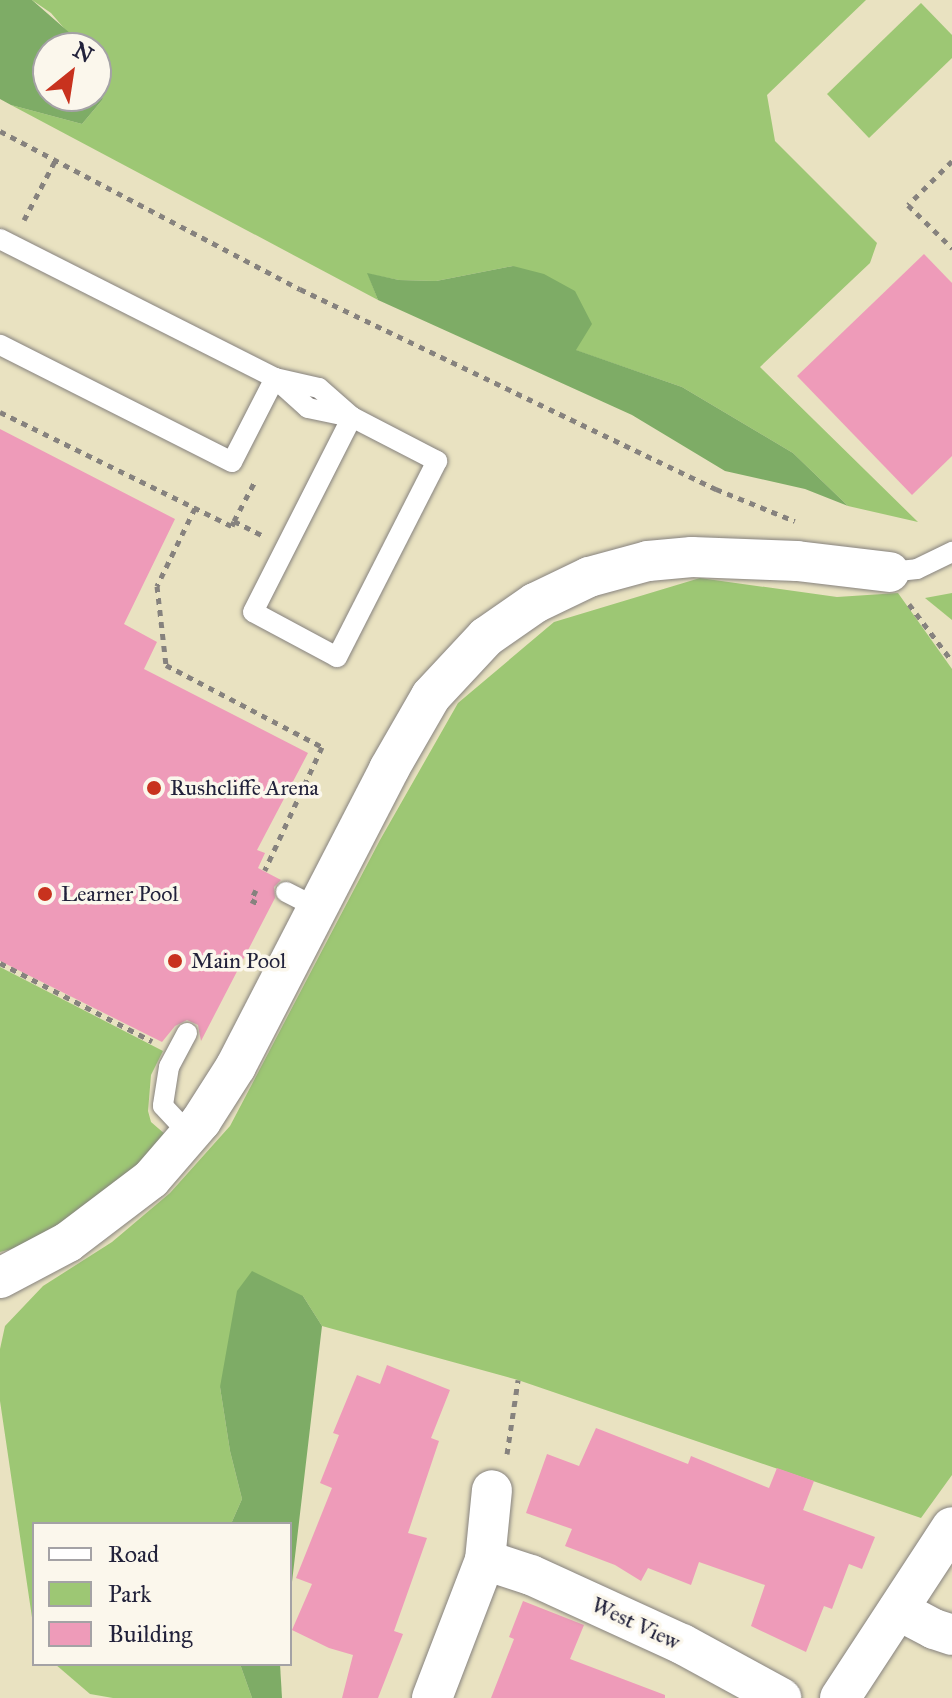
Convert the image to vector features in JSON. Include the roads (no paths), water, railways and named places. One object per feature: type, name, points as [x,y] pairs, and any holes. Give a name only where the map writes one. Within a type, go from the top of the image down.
[{"type":"street","points":[[0,1278],[68,1242],[151,1179],[189,1134],[236,1066],[302,900],[431,696],[486,637],[535,603],[589,577],[648,561],[692,557],[797,561],[889,572]]},
{"type":"street","points":[[432,1698],[485,1560],[492,1490]]},
{"type":"street","points":[[840,1698],[952,1527]]},
{"type":"street","name":"West View","points":[[485,1560],[531,1575],[682,1644],[781,1698]]},
{"type":"street","points":[[898,1610],[952,1635]]},
{"type":"lane","points":[[0,239],[275,378],[319,388],[352,417],[437,461],[337,657],[253,612],[352,417]]},
{"type":"lane","points":[[0,345],[232,462],[275,378]]},
{"type":"lane","points":[[889,572],[917,569],[952,552]]},
{"type":"lane","points":[[187,1033],[163,1088],[163,1106],[189,1134]]},
{"type":"place","name":"Rushcliffe Arena","points":[[154,788]]},
{"type":"place","name":"Learner Pool","points":[[45,894]]},
{"type":"place","name":"Main Pool","points":[[175,961]]}]
